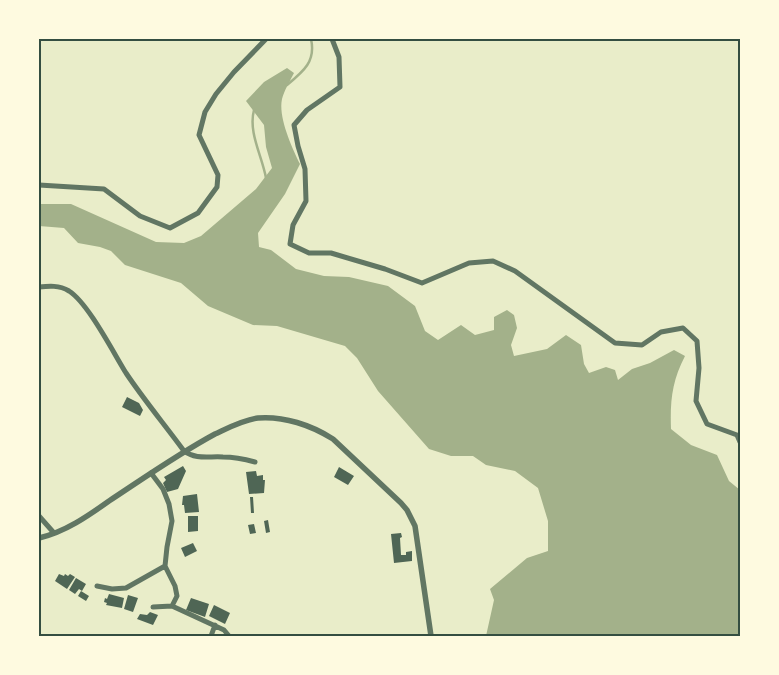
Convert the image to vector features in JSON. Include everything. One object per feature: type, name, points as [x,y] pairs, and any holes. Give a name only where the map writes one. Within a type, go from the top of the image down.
[{"type":"street","points":[[39,185],[104,189],[140,216],[170,228],[198,213],[216,187],[218,175],[199,135],[205,112],[234,72],[266,39]]},
{"type":"street","points":[[332,39],[339,57],[340,87],[307,110],[294,125],[298,146],[306,170],[306,200],[293,225],[290,244],[309,253],[330,254],[385,269],[422,283],[469,263],[493,261],[515,271],[615,342],[642,346],[661,332],[683,328],[697,341],[699,368],[696,401],[707,424],[737,435],[740,442]]},
{"type":"street","points":[[39,287],[62,287],[70,291],[86,310],[127,374],[184,451],[200,458],[241,458],[255,462]]},
{"type":"street","points":[[39,538],[54,533],[92,513],[184,451],[227,428],[256,418],[288,420],[320,431],[333,439],[407,510],[415,526],[431,636]]},
{"type":"street","points":[[151,473],[163,488],[172,520],[165,566],[175,586],[177,596],[172,606]]},
{"type":"street","points":[[39,516],[54,533]]},
{"type":"street","points":[[97,586],[126,588],[165,566]]},
{"type":"street","points":[[153,607],[172,606],[215,625],[224,630],[229,636]]},
{"type":"street","points":[[211,636],[215,625]]},
{"type":"shaded area","points":[[287,68],[294,73],[282,99],[282,115],[300,164],[285,194],[258,233],[259,247],[271,250],[296,269],[324,276],[349,277],[388,286],[415,306],[425,331],[438,340],[461,325],[475,335],[494,330],[494,317],[507,310],[514,315],[517,328],[511,345],[514,356],[547,349],[566,335],[581,345],[584,364],[589,373],[606,367],[615,370],[618,380],[632,369],[650,363],[674,350],[685,356],[677,374],[673,391],[671,429],[691,445],[717,455],[729,481],[740,490],[740,636],[486,636],[494,600],[490,589],[527,558],[548,551],[548,521],[538,488],[515,471],[486,465],[473,456],[451,456],[429,449],[378,391],[357,358],[345,346],[277,326],[253,325],[208,306],[181,283],[125,265],[111,251],[78,243],[64,228],[39,226],[39,204],[71,204],[156,242],[184,243],[201,236],[256,189],[272,168],[266,147],[264,125],[246,101],[264,82]]},
{"type":"building","points":[[127,397],[139,403],[143,410],[140,416],[122,407]]},
{"type":"building","points":[[183,466],[186,471],[178,489],[167,492],[163,483],[166,480],[164,477]]},
{"type":"building","points":[[339,467],[354,476],[348,485],[334,477]]},
{"type":"building","points":[[256,471],[257,476],[263,475],[263,480],[265,480],[264,493],[249,494],[246,472]]},
{"type":"building","points":[[197,494],[199,512],[185,513],[184,505],[182,505],[183,496]]},
{"type":"building","points":[[250,497],[253,497],[254,513],[251,513]]},
{"type":"building","points":[[188,516],[198,516],[198,531],[188,532]]},
{"type":"building","points":[[268,520],[270,532],[266,533],[264,521]]},
{"type":"building","points":[[254,524],[256,533],[250,534],[248,525]]},
{"type":"building","points":[[401,533],[401,555],[406,555],[406,552],[412,551],[412,561],[394,563],[391,534]]},
{"type":"building","points":[[193,543],[197,551],[185,557],[181,548]]},
{"type":"building","points":[[59,574],[68,576],[70,574],[75,577],[67,589],[55,581]]},
{"type":"building","points":[[76,578],[86,584],[82,591],[79,589],[75,594],[69,590]]},
{"type":"building","points":[[81,591],[89,596],[86,601],[78,596]]},
{"type":"building","points":[[109,594],[124,598],[122,608],[106,605],[107,603],[104,602],[105,598],[107,599]]},
{"type":"building","points":[[128,595],[138,598],[133,612],[124,609]]},
{"type":"building","points":[[191,598],[209,604],[205,617],[186,610]]},
{"type":"building","points":[[214,605],[230,613],[225,624],[209,616]]},
{"type":"building","points":[[150,612],[158,615],[153,625],[137,619],[140,614],[147,615]]},
{"type":"waterway","points":[[287,85],[299,75],[310,60],[312,54],[311,39]]},
{"type":"waterway","points":[[254,110],[254,135],[266,178]]}]
